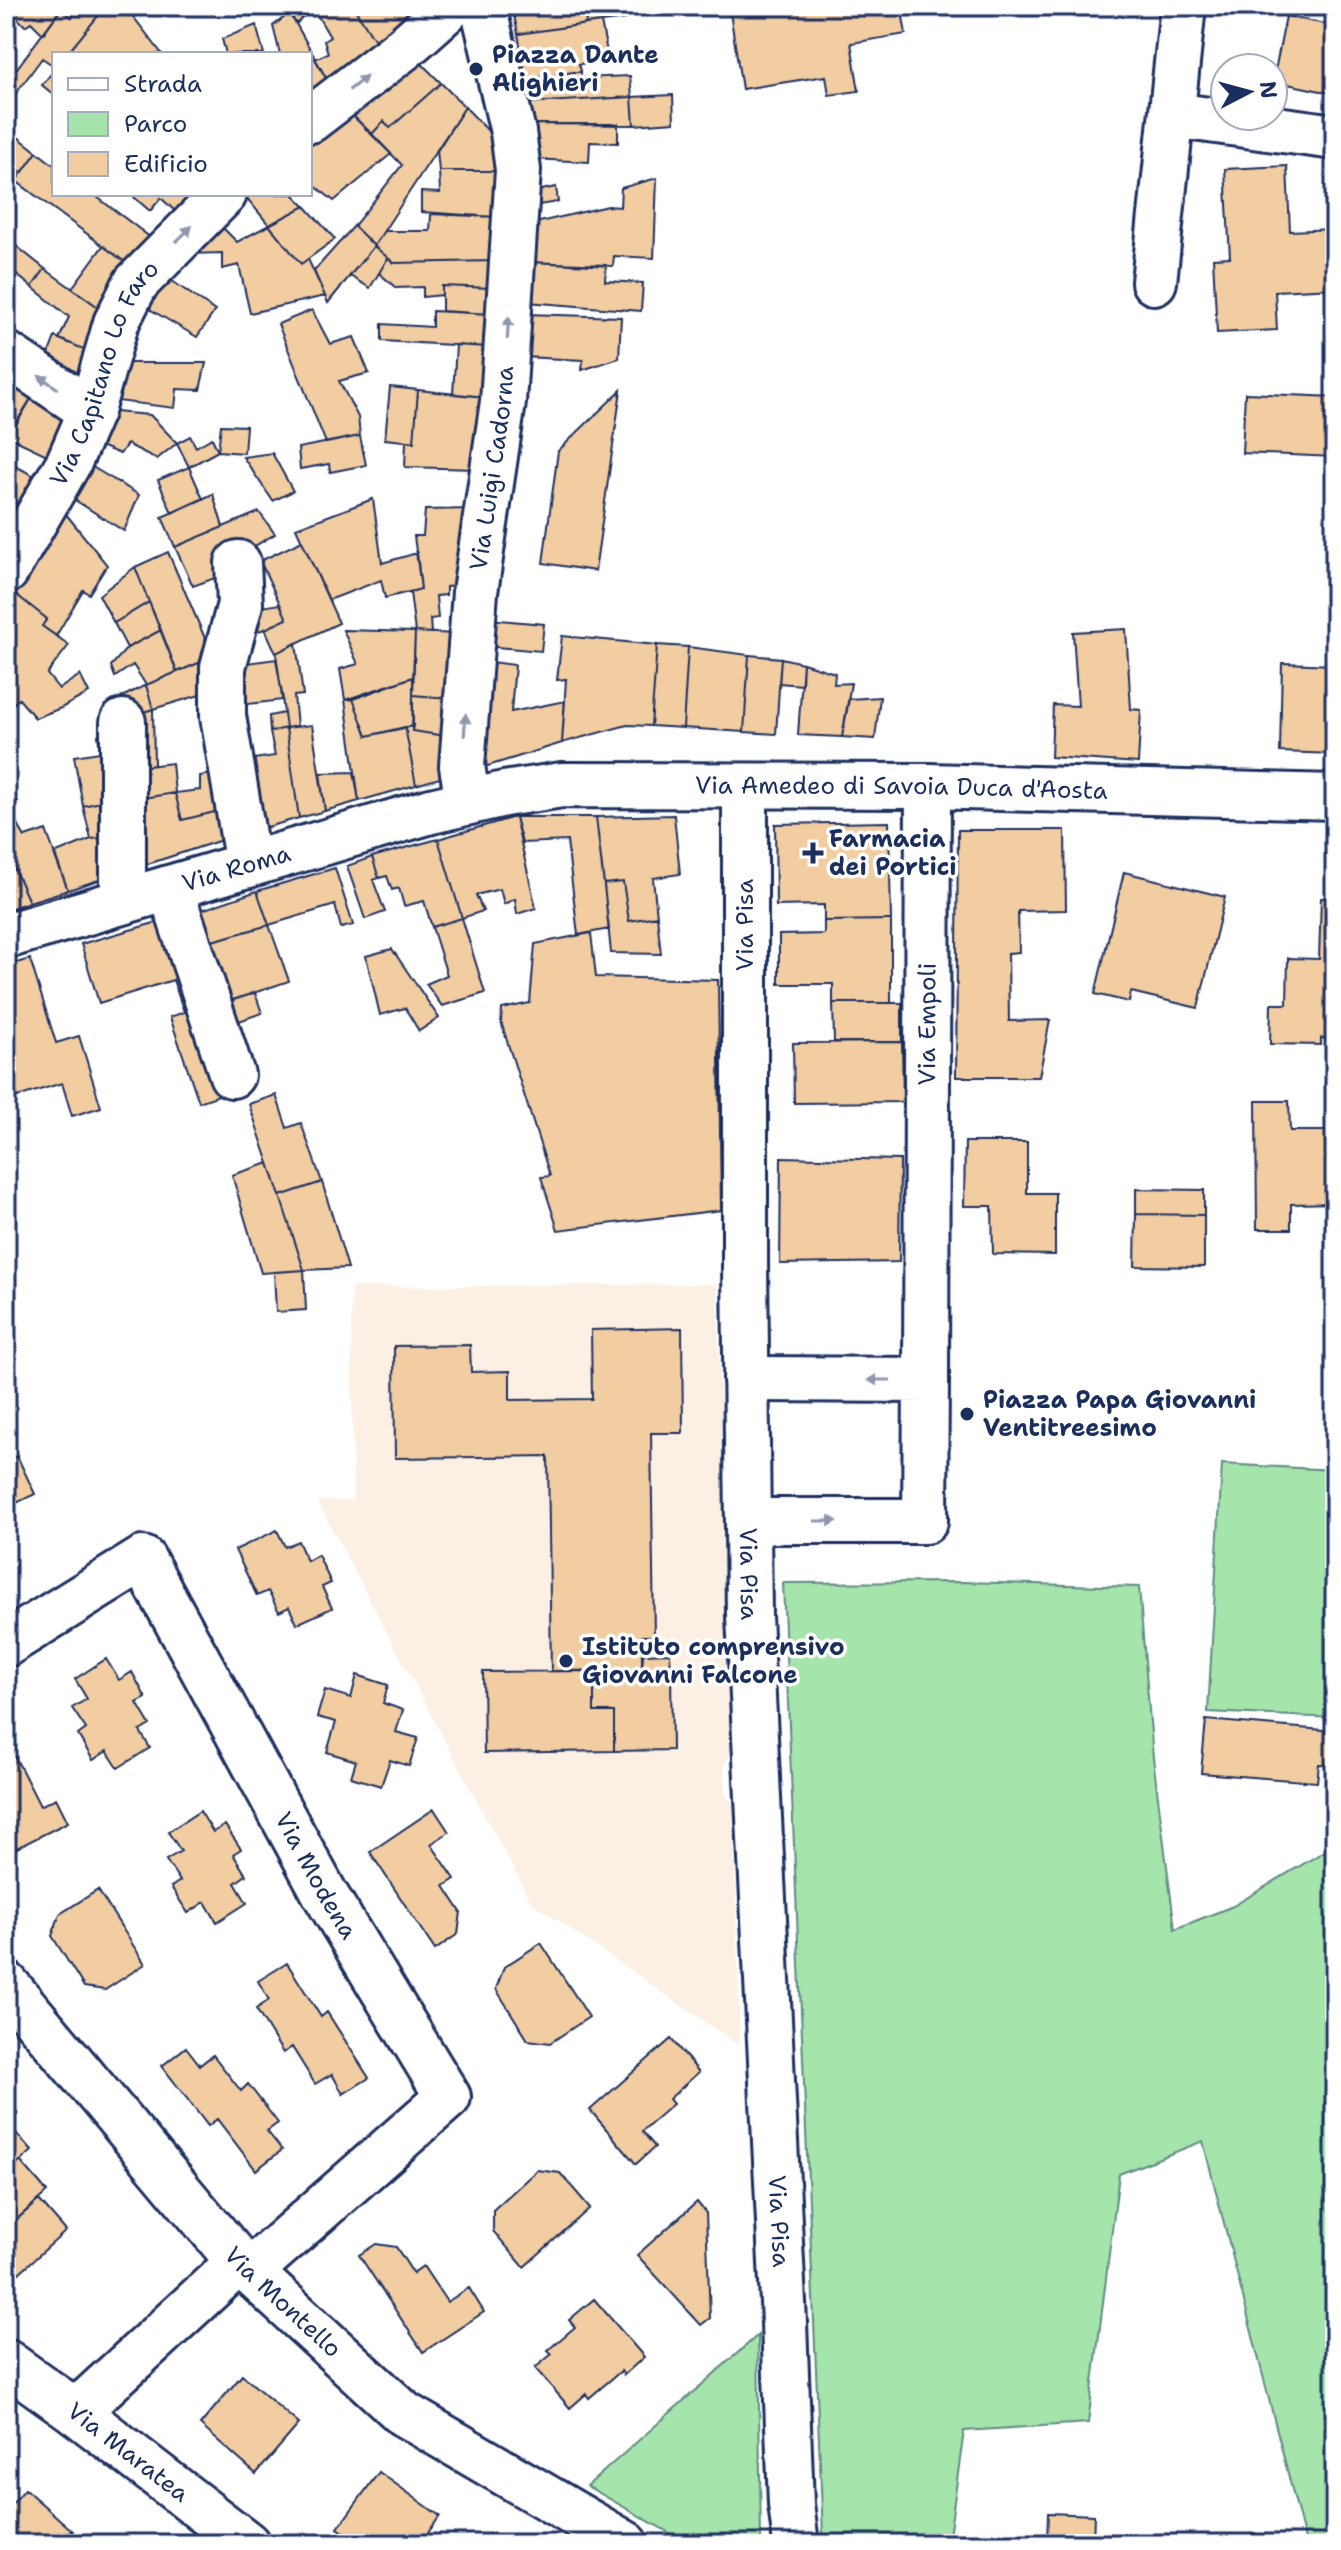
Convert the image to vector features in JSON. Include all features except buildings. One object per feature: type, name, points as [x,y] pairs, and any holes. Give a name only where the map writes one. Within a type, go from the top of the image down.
[{"type":"street","points":[[312,118],[405,47],[451,6]]},
{"type":"street","name":"Via Luigi Cadorna","points":[[468,802],[462,766],[475,592],[503,402],[518,170],[513,132],[483,6]]},
{"type":"street","points":[[1154,282],[1183,6]]},
{"type":"street","points":[[1172,115],[1335,137]]},
{"type":"street","name":"Via Capitano Lo Faro","points":[[6,571],[69,462],[91,411],[116,323],[136,283],[222,196]]},
{"type":"street","points":[[6,354],[91,411]]},
{"type":"street","points":[[238,563],[240,604],[223,667],[223,716],[248,865]]},
{"type":"street","points":[[123,722],[123,902]]},
{"type":"street","name":"Via Amedeo di Savoia Duca d'Aosta","points":[[468,802],[562,785],[928,786],[1335,797]]},
{"type":"street","name":"Via Pisa","points":[[745,786],[746,1379],[750,1631],[784,2323],[789,2531]]},
{"type":"street","name":"Via Empoli","points":[[748,1521],[925,1521],[928,786]]},
{"type":"street","name":"Via Roma","points":[[6,936],[468,802]]},
{"type":"street","points":[[170,888],[232,1075]]},
{"type":"street","points":[[746,1379],[926,1380]]},
{"type":"street","name":"Via Modena","points":[[6,1644],[143,1559],[325,1894],[448,2097],[244,2267]]},
{"type":"street","name":"Via Montello","points":[[6,1984],[244,2267],[404,2414],[626,2544]]},
{"type":"street","points":[[76,2412],[244,2267]]},
{"type":"street","name":"Via Maratea","points":[[6,2362],[247,2544]]},
{"type":"shaded area","name":"Istituto comprensivo Giovanni Falcone","points":[[717,1284],[731,1751],[724,1765],[724,1778],[725,1793],[733,1804],[740,2046],[531,1902],[317,1501],[353,1500],[351,1287]]},
{"type":"green space","points":[[1222,1464],[1335,1470],[1335,1718],[1208,1712]]},
{"type":"green space","points":[[963,1582],[1139,1587],[1153,1758],[1175,1929],[1233,1906],[1335,1845],[1335,2544],[1306,2544],[1203,2141],[1119,2174],[1088,2423],[964,2431],[948,2544],[856,2544],[823,2536],[783,1583]]},
{"type":"green space","points":[[758,2335],[761,2544],[689,2544],[587,2486]]},
{"type":"place","name":"Piazza Dante Alighieri","points":[[476,69]]},
{"type":"place","name":"Farmacia dei Portici","points":[[813,853]]},
{"type":"place","name":"Piazza Papa Giovanni Ventitreesimo","points":[[967,1414]]},
{"type":"place","name":"Istituto comprensivo Giovanni Falcone","points":[[566,1661]]}]
